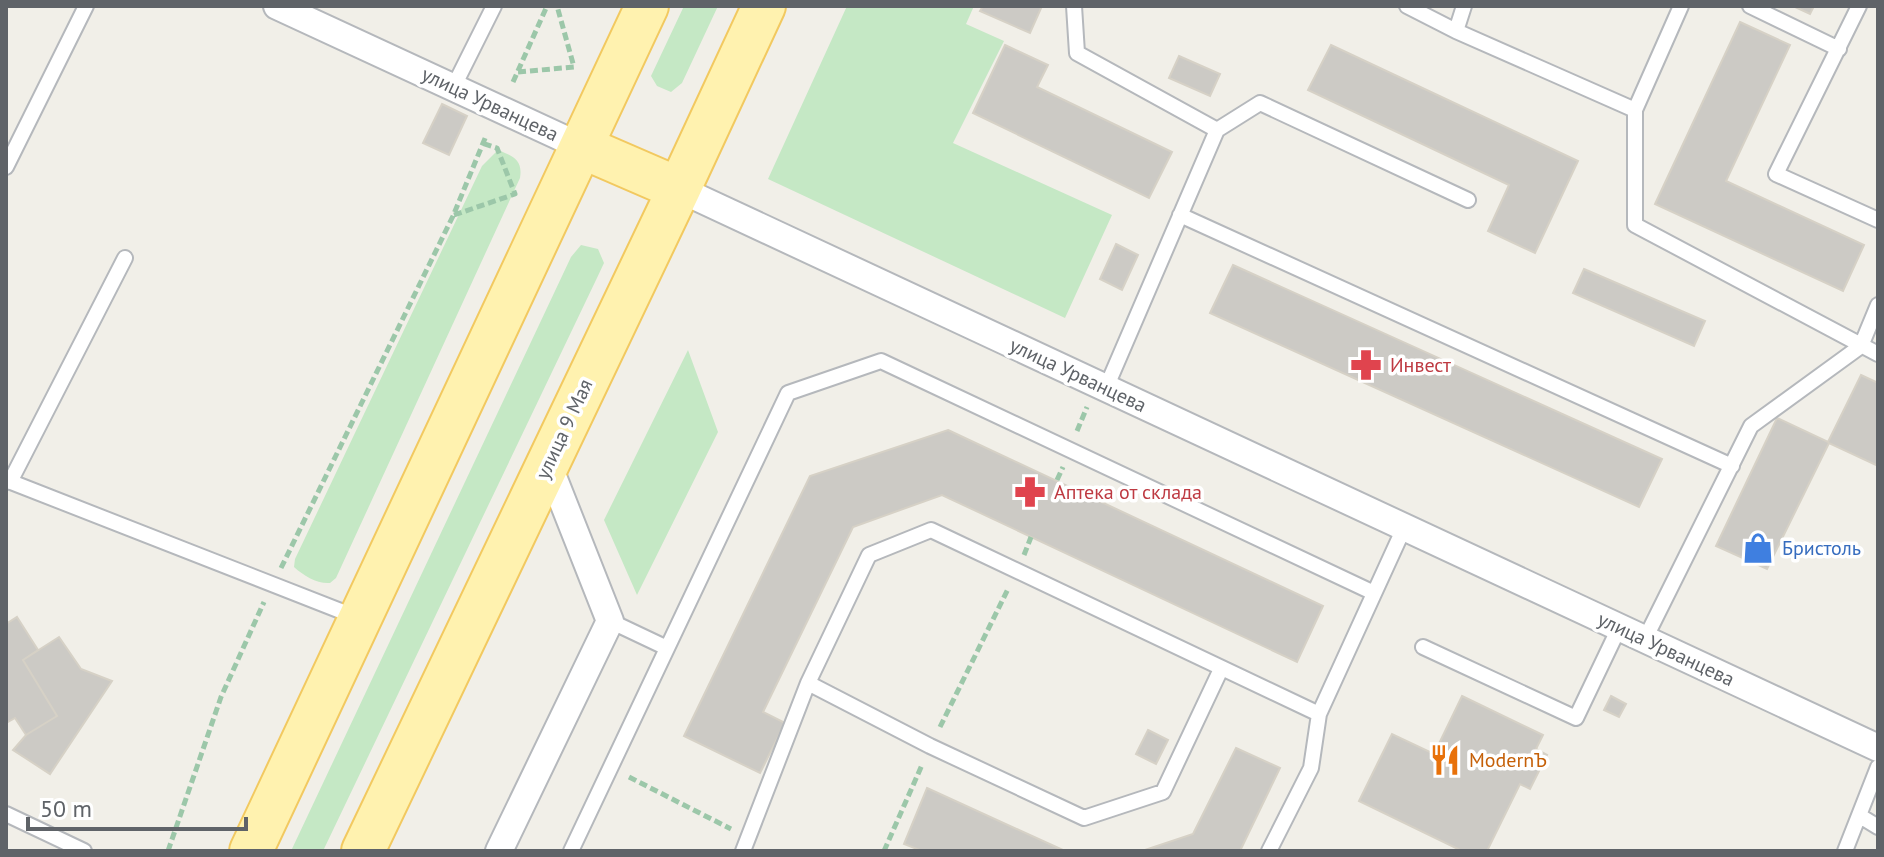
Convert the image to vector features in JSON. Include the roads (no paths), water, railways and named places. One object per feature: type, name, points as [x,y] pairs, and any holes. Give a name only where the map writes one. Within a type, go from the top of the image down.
[{"type":"main road","points":[[251,851],[647,6]]},
{"type":"main road","name":"улица 9 Мая","points":[[363,851],[764,6]]},
{"type":"main road","name":"улица Урванцева","points":[[582,147],[679,189]]},
{"type":"street","name":"улица Урванцева","points":[[277,6],[582,147]]},
{"type":"street","name":"улица Урванцева","points":[[679,189],[1878,748]]},
{"type":"street","points":[[499,851],[610,621],[548,464]]},
{"type":"lane","points":[[6,167],[86,6]]},
{"type":"lane","points":[[453,88],[494,6]]},
{"type":"lane","points":[[1074,6],[1077,53],[1217,130]]},
{"type":"lane","points":[[1407,6],[1456,31],[1635,110]]},
{"type":"lane","points":[[1456,31],[1464,6]]},
{"type":"lane","points":[[1681,6],[1635,110],[1635,225],[1878,354]]},
{"type":"lane","points":[[1750,6],[1839,49]]},
{"type":"lane","points":[[1859,6],[1776,174],[1878,220]]},
{"type":"lane","points":[[1101,386],[1217,130],[1260,103],[1468,200]]},
{"type":"lane","points":[[1180,215],[1732,466]]},
{"type":"lane","points":[[125,258],[8,481],[361,619]]},
{"type":"lane","points":[[1645,639],[1751,426],[1861,346],[1878,305]]},
{"type":"lane","points":[[1861,346],[1878,345]]},
{"type":"lane","points":[[571,851],[788,393],[881,361],[1374,593]]},
{"type":"lane","points":[[1269,851],[1311,768],[1319,714],[1404,528]]},
{"type":"lane","points":[[746,845],[808,683],[869,555],[931,530],[1319,714]]},
{"type":"lane","points":[[610,621],[667,648]]},
{"type":"lane","points":[[1423,647],[1576,718],[1619,628]]},
{"type":"lane","points":[[808,683],[930,746],[1084,818],[1163,792],[1221,669]]},
{"type":"lane","points":[[1845,851],[1878,767]]},
{"type":"lane","points":[[6,814],[78,850]]},
{"type":"lane","points":[[1860,816],[1878,827]]},
{"type":"place","name":"Инвест","points":[[1366,365]]},
{"type":"place","name":"Аптека от склада","points":[[1030,492]]},
{"type":"place","name":"Бристоль","points":[[1758,548]]},
{"type":"place","name":"ModernЪ","points":[[1445,760]]}]
